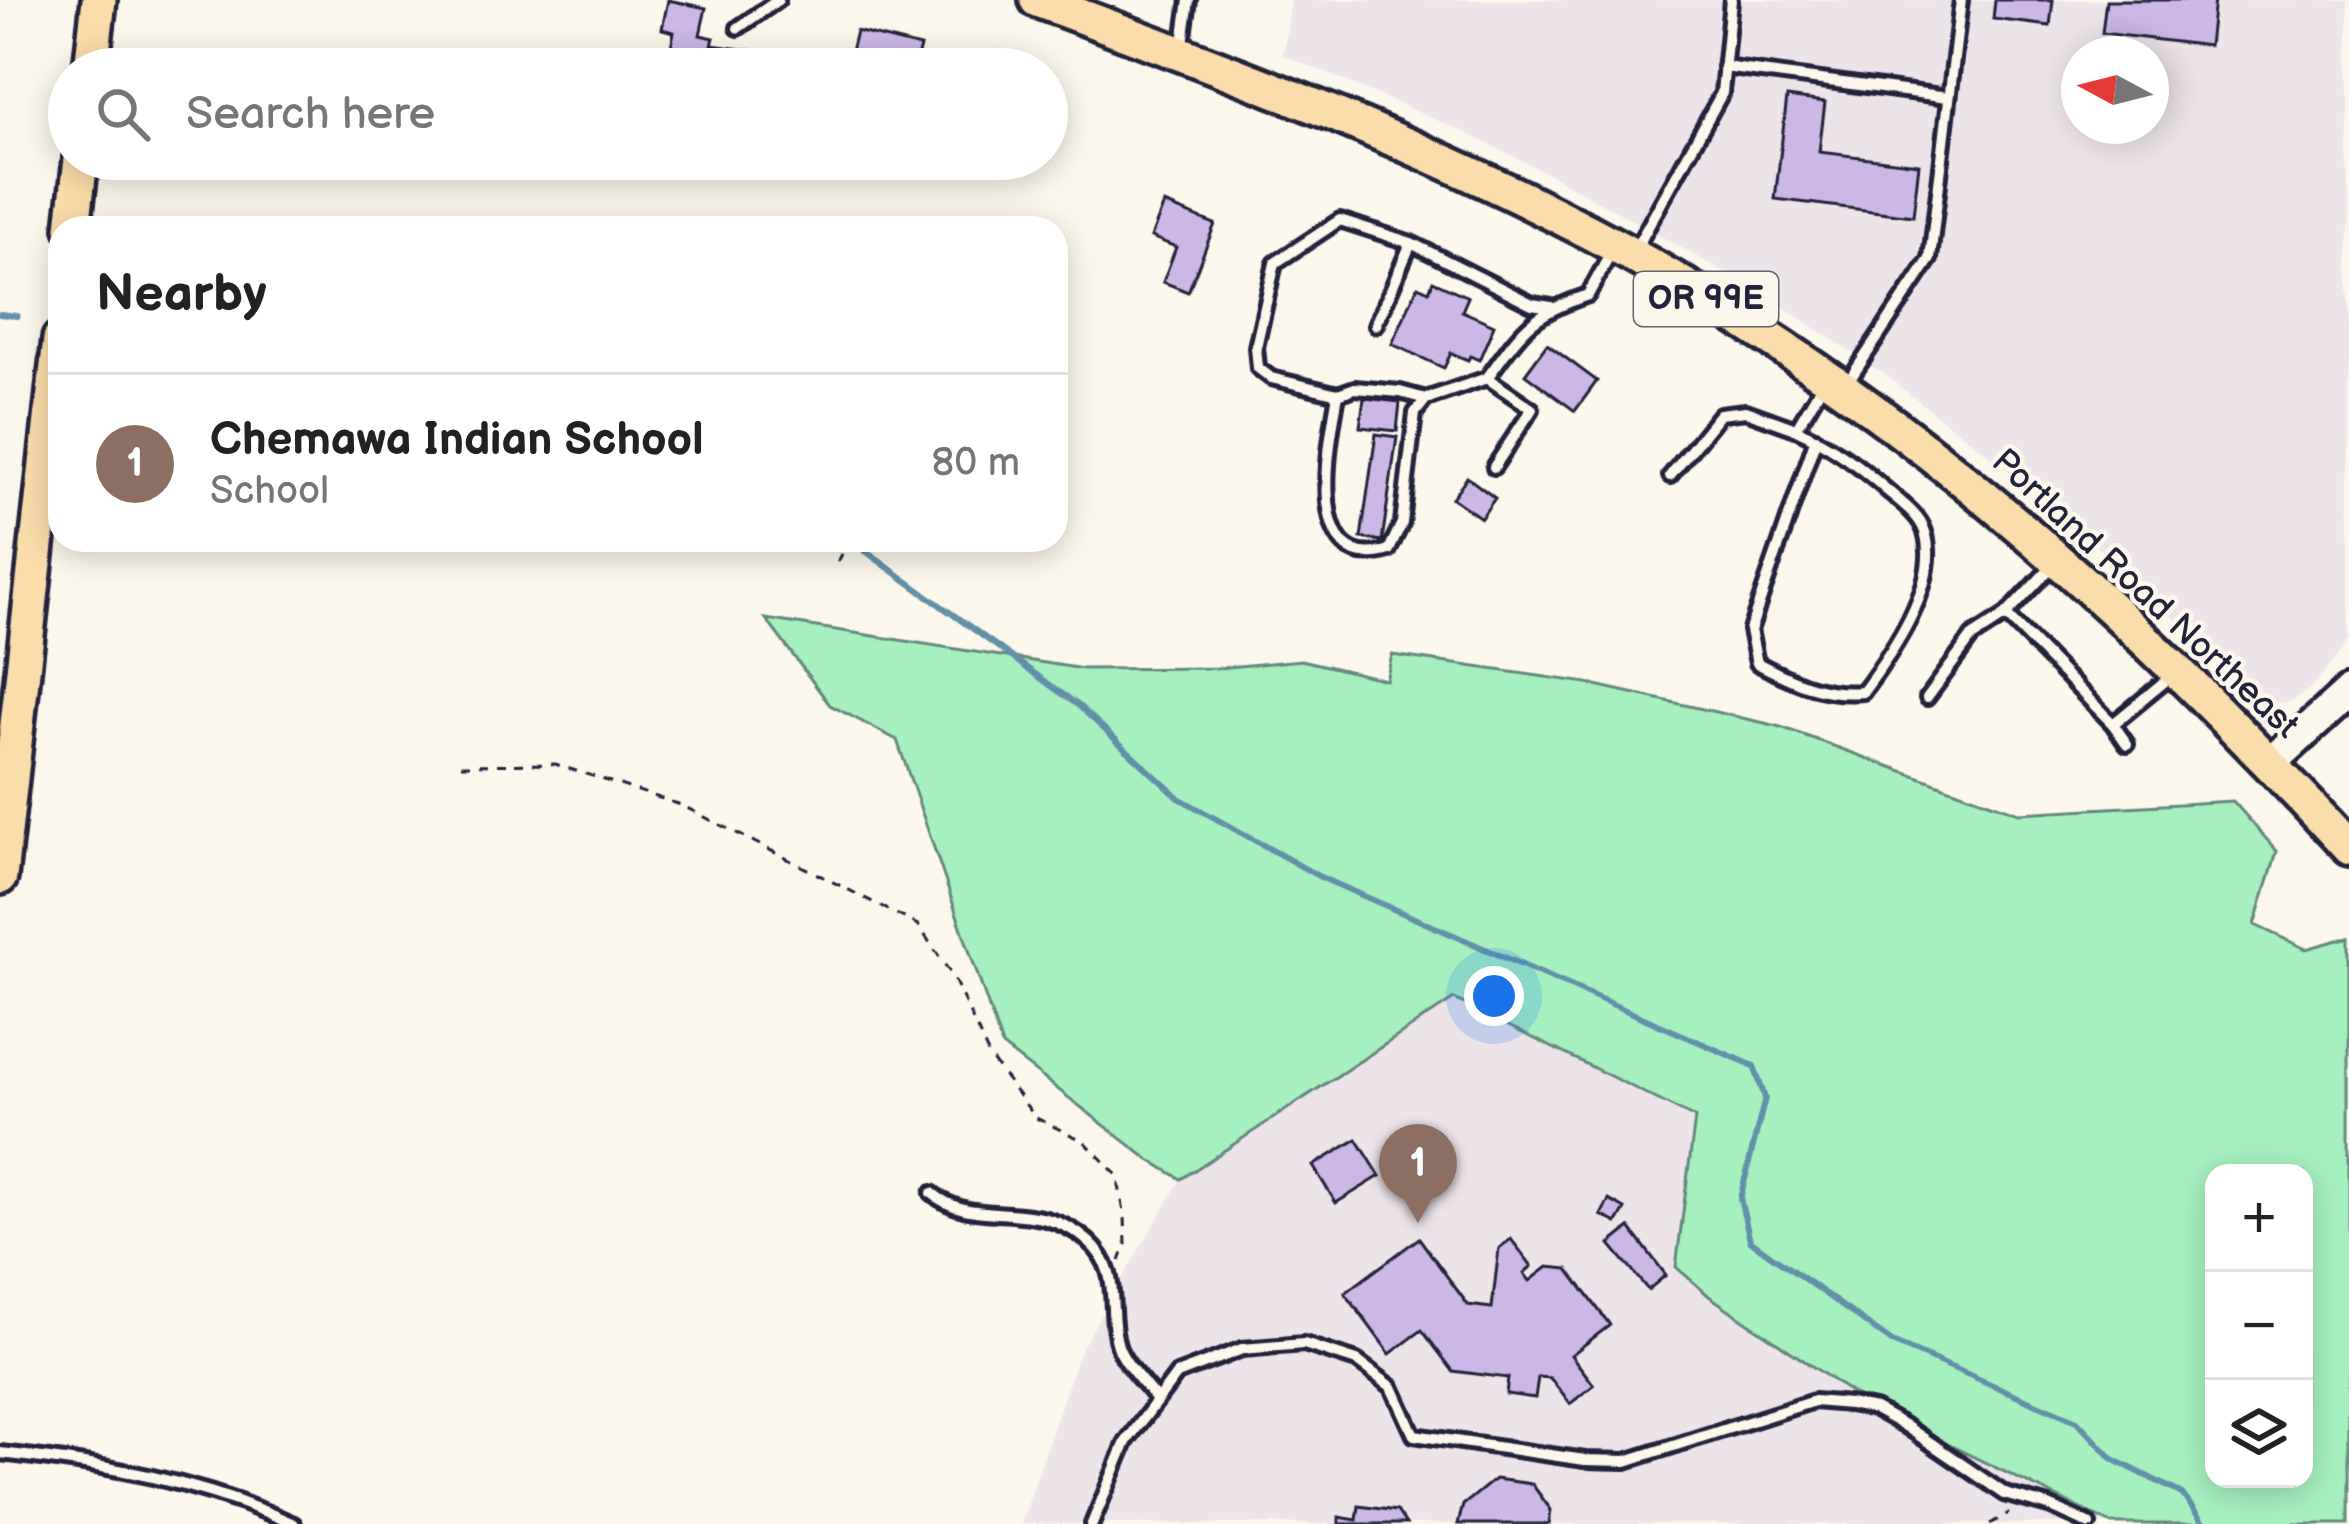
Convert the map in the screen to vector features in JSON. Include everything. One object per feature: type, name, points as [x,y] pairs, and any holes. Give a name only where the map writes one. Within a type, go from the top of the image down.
[{"type":"main road","points":[[93,48],[99,0]]},
{"type":"main road","name":"Portland Road Northeast","points":[[1037,0],[1182,53],[1408,146],[1624,251],[1730,313],[1835,382],[1976,487],[2179,670],[2349,848]]},
{"type":"main road","points":[[74,216],[79,180]]},
{"type":"main road","points":[[0,877],[48,447]]},
{"type":"street","points":[[2271,763],[2349,692]]},
{"type":"lane","points":[[738,28],[778,0]]},
{"type":"lane","points":[[1182,53],[1189,0]]},
{"type":"lane","points":[[1338,394],[1326,462],[1331,527],[1354,552],[1374,555],[1389,550],[1402,523],[1415,413],[1426,400],[1487,378],[1529,321],[1588,295],[1624,251],[1722,93],[1731,0]]},
{"type":"lane","points":[[1796,429],[1930,259],[1961,0]]},
{"type":"lane","points":[[1724,67],[1948,98]]},
{"type":"lane","points":[[1426,400],[1355,388],[1338,394],[1271,378],[1258,368],[1256,347],[1275,263],[1340,220],[1412,243],[1532,304],[1551,308]]},
{"type":"lane","points":[[1376,325],[1412,243]]},
{"type":"lane","points":[[1487,378],[1532,409],[1494,467]]},
{"type":"lane","points":[[1670,476],[1720,414],[1746,411],[1796,429],[1840,450],[1915,515],[1925,530],[1930,564],[1899,645],[1863,692],[1839,695],[1803,686],[1757,662],[1750,630],[1816,439]]},
{"type":"lane","points":[[1927,698],[1972,637],[2006,615],[2059,559]]},
{"type":"lane","points":[[2006,615],[2127,743]]},
{"type":"lane","points":[[2113,724],[2179,670]]},
{"type":"lane","points":[[932,1192],[949,1208],[1052,1217],[1091,1243],[1113,1279],[1118,1347],[1156,1399]]},
{"type":"lane","points":[[1092,1524],[1126,1442],[1177,1374],[1242,1349],[1304,1344],[1357,1361],[1393,1387],[1414,1435],[1586,1460],[1625,1461],[1814,1401],[1849,1404],[1875,1409],[1904,1425],[2006,1494],[2090,1524]]},
{"type":"lane","points":[[0,1453],[140,1472],[244,1502],[294,1524]]},
{"type":"path","points":[[838,562],[843,552]]},
{"type":"path","points":[[460,765],[555,764],[681,805],[918,925],[953,977],[990,1058],[1036,1118],[1084,1141],[1117,1174],[1126,1245],[1113,1279]]},
{"type":"shaded area","points":[[1291,0],[2349,0],[2349,639],[2312,687],[2296,699],[2287,703],[2258,699],[2126,572],[2001,464],[1878,370],[1769,297],[1555,177],[1458,129],[1283,55]]},
{"type":"shaded area","points":[[1453,999],[1696,1118],[1676,1267],[1709,1296],[1875,1409],[2112,1524],[1021,1524],[1079,1352],[1181,1179]]},
{"type":"green space","points":[[766,619],[1083,669],[1218,668],[1301,660],[1386,680],[1392,655],[1587,683],[1778,726],[2019,813],[2233,801],[2277,851],[2255,925],[2306,949],[2349,937],[2349,1524],[2112,1524],[1875,1409],[1709,1296],[1676,1267],[1695,1118],[1454,999],[1181,1179],[1148,1159],[1002,1046],[897,740],[830,705]]},
{"type":"building","points":[[668,0],[706,8],[700,35],[714,38],[712,45],[734,48],[671,48],[674,32],[662,29]]},
{"type":"building","points":[[1995,0],[2053,0],[2050,26],[1993,19]]},
{"type":"building","points":[[2106,0],[2214,0],[2209,46],[2169,41],[2169,36],[2102,33]]},
{"type":"building","points":[[856,31],[920,47],[920,48],[852,48]]},
{"type":"building","points":[[1787,97],[1825,102],[1819,152],[1919,164],[1913,216],[1775,199]]},
{"type":"building","points":[[1164,204],[1215,224],[1188,292],[1163,282],[1176,247],[1151,237]]},
{"type":"building","points":[[1433,281],[1468,297],[1462,311],[1494,325],[1479,360],[1451,353],[1444,368],[1392,344],[1418,286],[1429,291]]},
{"type":"building","points":[[1547,344],[1597,381],[1575,411],[1525,374]]},
{"type":"building","points":[[1364,398],[1400,402],[1397,431],[1360,427]]},
{"type":"building","points":[[1376,434],[1397,437],[1382,541],[1361,538]]},
{"type":"building","points":[[1467,477],[1495,498],[1481,518],[1452,498]]},
{"type":"building","points":[[1357,1139],[1380,1176],[1336,1203],[1313,1166]]},
{"type":"building","points":[[1609,1200],[1625,1209],[1617,1223],[1601,1215]]},
{"type":"building","points":[[1630,1228],[1666,1275],[1648,1290],[1610,1244]]},
{"type":"building","points":[[1419,1238],[1468,1305],[1492,1308],[1499,1248],[1511,1239],[1532,1266],[1524,1273],[1530,1281],[1548,1267],[1568,1269],[1610,1325],[1571,1355],[1594,1385],[1570,1404],[1550,1378],[1538,1377],[1535,1398],[1506,1394],[1508,1378],[1453,1371],[1422,1330],[1390,1354],[1345,1293]]},
{"type":"building","points":[[1495,1479],[1532,1484],[1551,1510],[1549,1524],[1458,1524],[1463,1505]]},
{"type":"building","points":[[1359,1506],[1397,1511],[1406,1524],[1339,1524],[1339,1517],[1357,1520]]},
{"type":"waterway","points":[[0,314],[17,316]]},
{"type":"waterway","points":[[867,552],[1079,706],[1179,798],[1320,877],[1754,1066],[1765,1098],[1740,1199],[1750,1240],[1892,1342],[2077,1421],[2113,1459],[2182,1494],[2204,1524]]},
{"type":"place","name":"Chemawa Indian School","points":[[1418,1223]]}]
